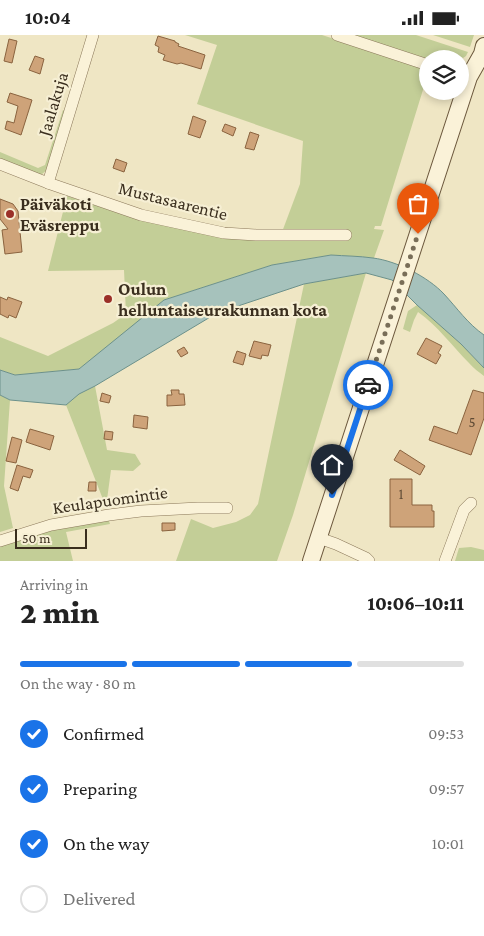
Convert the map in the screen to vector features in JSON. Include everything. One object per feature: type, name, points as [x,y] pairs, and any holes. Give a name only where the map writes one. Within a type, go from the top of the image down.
[{"type":"street","name":"Jaalakuja","points":[[48,183],[93,35]]},
{"type":"street","points":[[337,35],[419,62]]},
{"type":"street","points":[[469,62],[478,35]]},
{"type":"street","points":[[469,71],[482,54],[484,46]]},
{"type":"street","points":[[311,561],[407,269],[458,100]]},
{"type":"street","name":"Mustasaarentie","points":[[0,164],[48,183],[141,215],[224,233],[346,235]]},
{"type":"street","points":[[445,561],[464,510],[471,503]]},
{"type":"street","name":"Keulapuomintie","points":[[0,541],[52,525],[109,515],[141,511],[227,508]]},
{"type":"street","points":[[319,538],[336,544],[369,561]]},
{"type":"green space","points":[[185,35],[322,35],[419,66],[420,100],[381,226],[375,226],[374,229],[384,230],[374,258],[331,255],[272,265],[164,300],[126,333],[79,369],[15,375],[0,370],[0,337],[48,356],[113,323],[126,314],[124,270],[48,271],[67,196],[147,222],[282,232],[300,184],[303,141],[197,104],[217,45]]},
{"type":"green space","points":[[351,35],[416,35],[462,50],[419,50],[419,57]]},
{"type":"green space","points":[[433,35],[474,35],[470,47]]},
{"type":"green space","points":[[63,110],[65,111],[47,170],[42,174],[32,174],[0,160],[0,152],[38,168],[45,165]]},
{"type":"green space","points":[[366,273],[293,515],[277,561],[176,561],[191,519],[213,528],[236,522],[250,515],[258,504],[304,284]]},
{"type":"green space","points":[[417,305],[461,344],[484,368],[484,376],[471,365],[432,323],[418,312],[410,332],[403,329],[408,311]]},
{"type":"green space","points":[[95,386],[107,450],[135,454],[141,464],[133,471],[111,470],[106,507],[66,405],[78,394]]},
{"type":"green space","points":[[0,395],[10,400],[4,486],[13,528],[0,532]]},
{"type":"green space","points":[[108,518],[110,524],[66,532],[73,561],[0,561],[0,545],[55,528]]},
{"type":"green space","points":[[471,547],[484,550],[484,561],[455,561],[459,548]]},
{"type":"water","points":[[331,255],[382,260],[402,266],[430,282],[484,335],[484,368],[392,280],[366,273],[304,284],[217,313],[79,394],[66,405],[10,400],[0,395],[0,370],[15,375],[79,369],[164,300],[272,265]]},
{"type":"building","points":[[158,36],[175,41],[179,44],[178,46],[205,55],[201,69],[163,60],[165,55],[158,52],[159,47],[155,45]]},
{"type":"building","points":[[9,39],[17,41],[12,63],[4,61]]},
{"type":"building","points":[[35,56],[44,59],[40,74],[29,70]]},
{"type":"building","points":[[10,93],[32,100],[21,135],[5,129],[7,121],[14,123],[18,106],[7,102]]},
{"type":"building","points":[[193,116],[206,121],[200,138],[188,134]]},
{"type":"building","points":[[225,124],[236,128],[233,136],[222,131]]},
{"type":"building","points":[[250,132],[259,135],[254,150],[245,148]]},
{"type":"building","points":[[116,159],[127,163],[124,172],[113,168]]},
{"type":"building","points":[[0,199],[13,204],[18,211],[22,252],[5,254],[2,230],[8,229],[0,219]]},
{"type":"building","points":[[0,297],[7,300],[8,297],[22,302],[16,318],[9,315],[8,318],[0,314]]},
{"type":"building","points":[[426,338],[442,346],[438,353],[441,355],[436,364],[417,354]]},
{"type":"building","points":[[254,341],[271,345],[268,356],[262,355],[261,359],[249,356]]},
{"type":"building","points":[[184,347],[188,353],[181,357],[177,351]]},
{"type":"building","points":[[237,351],[246,354],[243,365],[233,362]]},
{"type":"building","points":[[171,390],[179,390],[179,394],[184,394],[185,405],[167,406],[167,395],[172,395]]},
{"type":"building","points":[[473,390],[484,393],[484,418],[471,455],[429,440],[434,426],[457,434]]},
{"type":"building","points":[[102,393],[111,396],[109,403],[100,401]]},
{"type":"building","points":[[134,415],[148,417],[147,429],[133,427]]},
{"type":"building","points":[[30,429],[54,436],[50,450],[26,442]]},
{"type":"building","points":[[105,431],[113,432],[112,440],[104,439]]},
{"type":"building","points":[[12,437],[22,440],[16,463],[6,461]]},
{"type":"building","points":[[400,450],[425,466],[420,475],[394,460]]},
{"type":"building","points":[[17,465],[33,470],[30,478],[23,476],[18,491],[10,488]]},
{"type":"building","points":[[390,479],[412,479],[412,505],[432,505],[434,527],[390,527]]},
{"type":"building","points":[[89,482],[96,482],[96,491],[88,491]]},
{"type":"building","points":[[162,523],[175,523],[175,530],[162,531]]},
{"type":"way so far","points":[[368,385],[418,234]]},
{"type":"place","name":"Päiväkoti Eväsreppu","points":[[10,214]]},
{"type":"place","name":"Oulun helluntaiseurakunnan kota","points":[[108,299]]},
{"type":"route","points":[[332,495],[368,385]]}]
